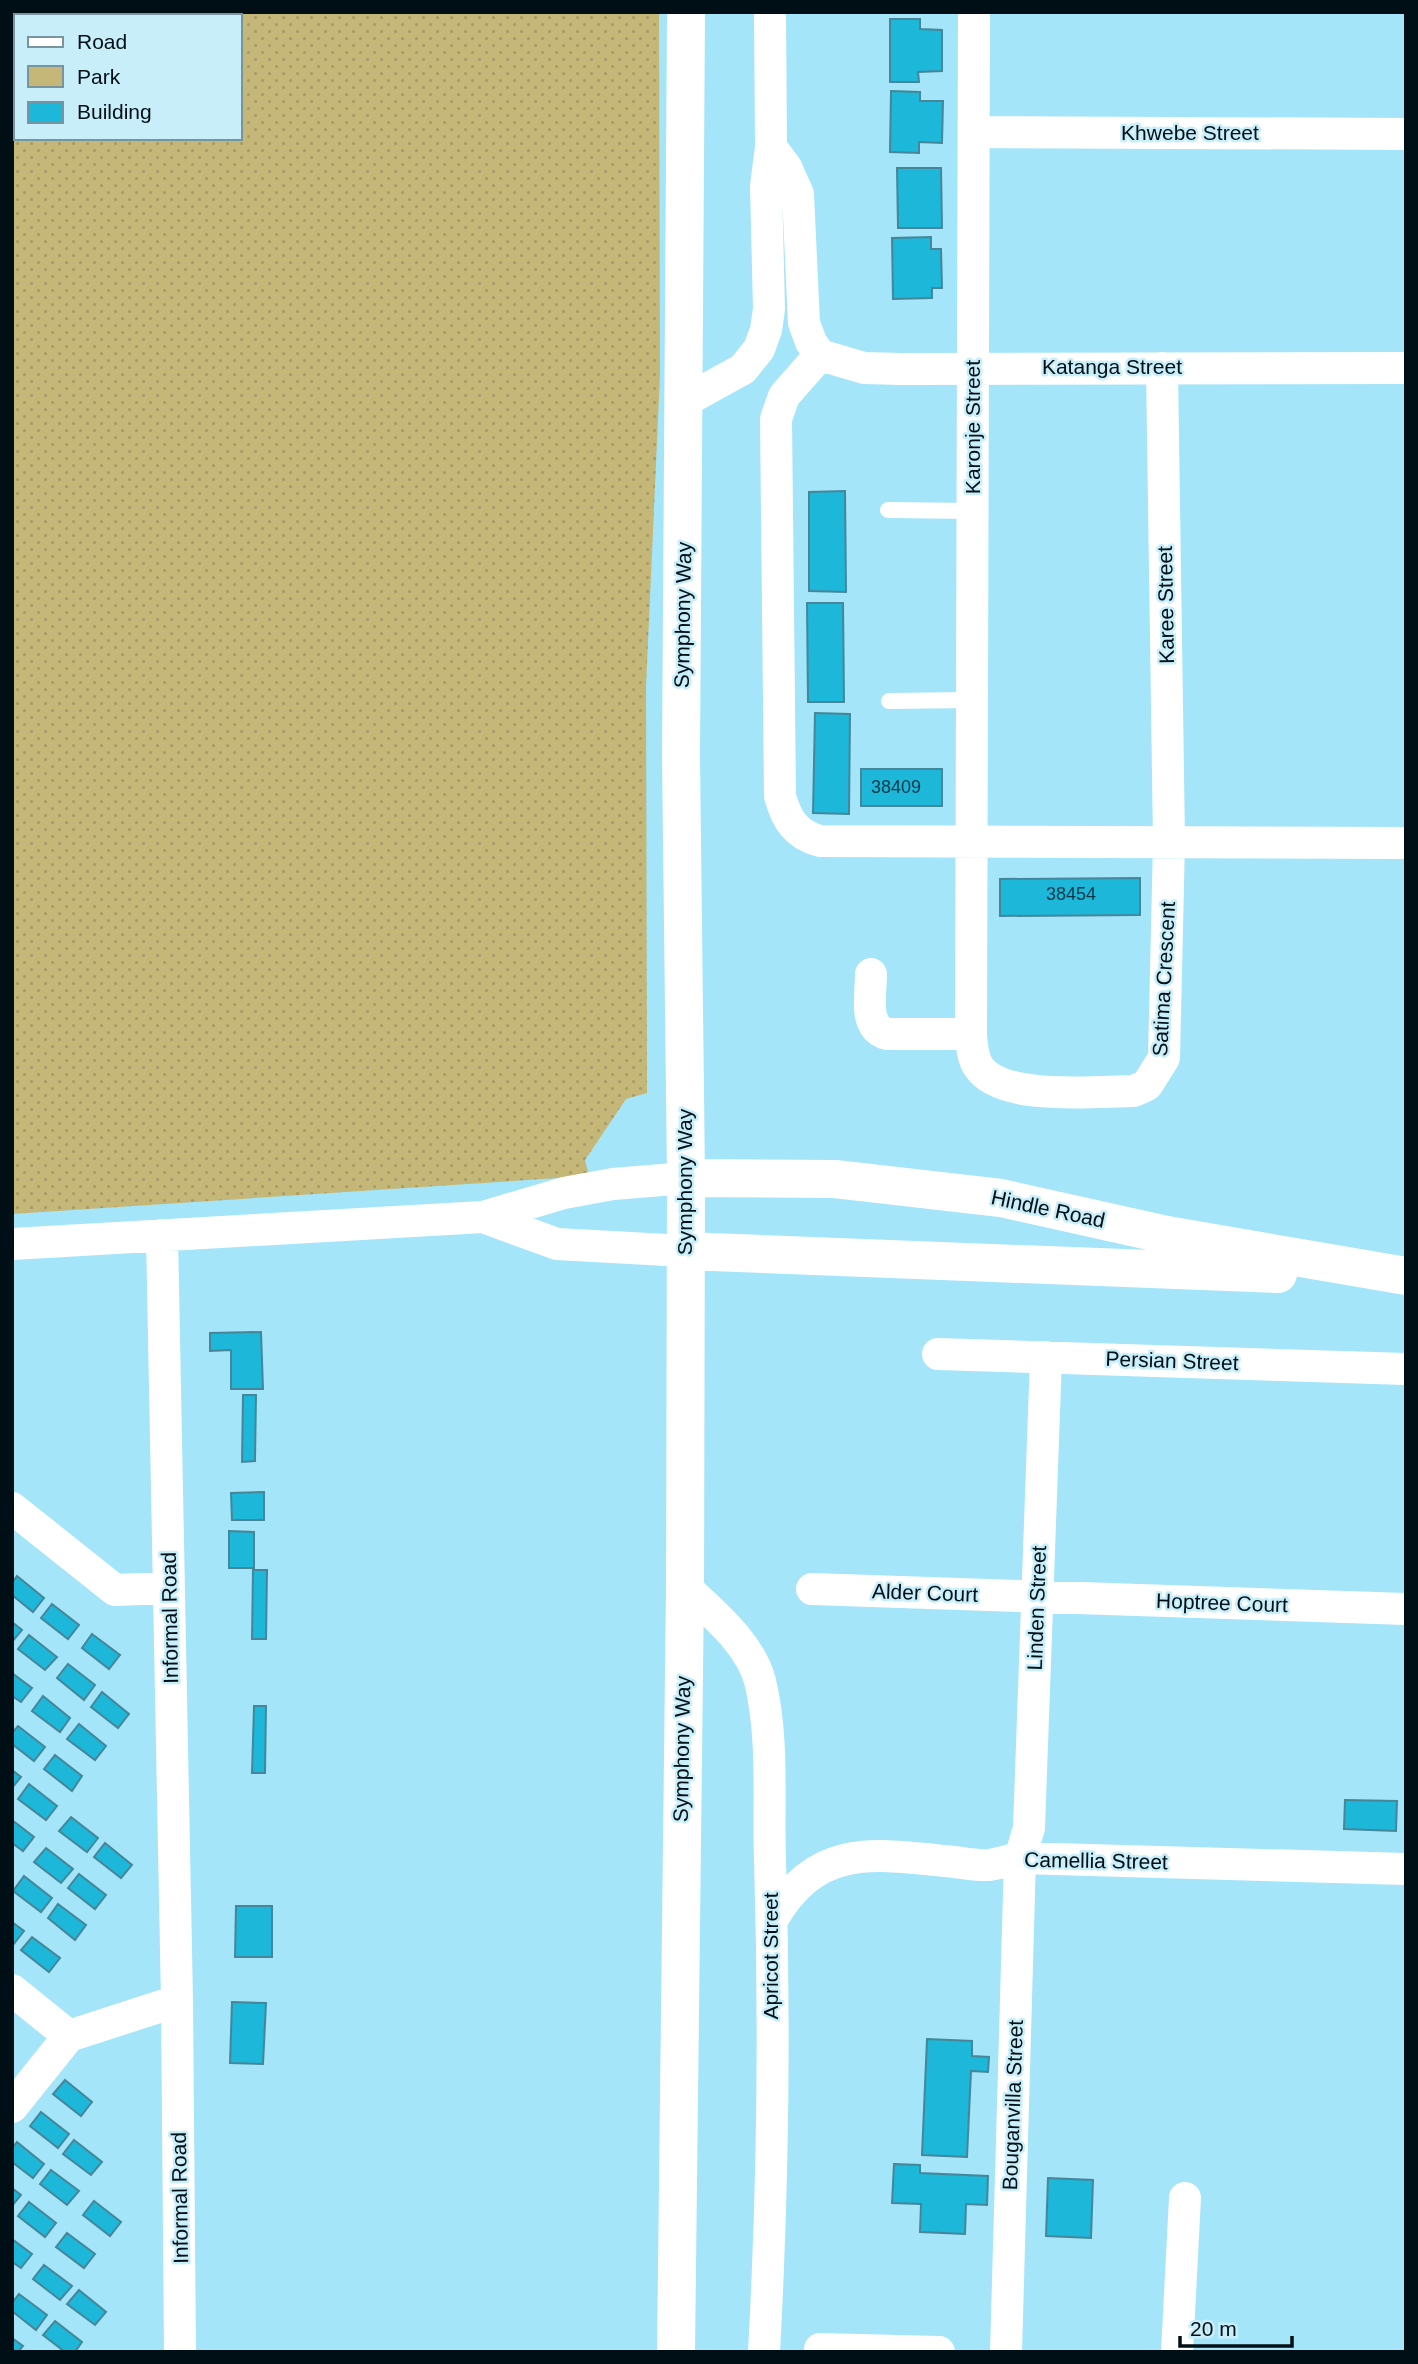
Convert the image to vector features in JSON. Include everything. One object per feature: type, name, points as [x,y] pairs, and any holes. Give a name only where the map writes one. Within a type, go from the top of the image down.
[{"type":"main road","name":"Symphony Way","points":[[676,2352],[685,1587],[686,1178],[681,755],[686,12]]},
{"type":"main road","name":"Hindle Road","points":[[686,1178],[835,1179],[1001,1198],[1167,1235],[1406,1276]]},
{"type":"main road","name":"Hindle Road","points":[[685,1251],[1159,1271],[1406,1276]]},
{"type":"street","points":[[685,401],[743,369],[759,349],[766,330],[769,309],[766,186],[771,147],[770,12]]},
{"type":"street","name":"Karonje Street","points":[[970,841],[974,12]]},
{"type":"street","name":"Khwebe Street","points":[[974,132],[1406,134]]},
{"type":"street","points":[[771,147],[786,167],[798,194],[804,323],[807,334],[820,355],[784,396],[776,419],[780,796],[784,811],[800,833],[820,841],[1406,843]]},
{"type":"street","name":"Katanga Street","points":[[820,355],[864,368],[1406,368]]},
{"type":"street","name":"Karee Street","points":[[1162,368],[1169,842]]},
{"type":"street","name":"Satima Crescent","points":[[970,841],[971,1034],[972,1053],[978,1067],[989,1077],[1013,1089],[1134,1091],[1147,1085],[1164,1058],[1169,842]]},
{"type":"street","points":[[871,974],[871,1022],[877,1031],[887,1034],[971,1034]]},
{"type":"street","points":[[12,1244],[483,1217],[564,1193],[613,1184],[686,1178]]},
{"type":"street","points":[[483,1217],[556,1244],[685,1251]]},
{"type":"street","name":"Informal Road","points":[[162,1235],[177,2001],[180,2352]]},
{"type":"street","name":"Persian Street","points":[[937,1354],[1406,1368]]},
{"type":"street","name":"Linden Street","points":[[1020,1858],[1029,1828],[1046,1357]]},
{"type":"street","points":[[12,1508],[115,1590],[169,1588]]},
{"type":"street","name":"Apricot Street","points":[[685,1587],[742,1647],[759,1679],[766,1716],[772,1920],[771,2199],[764,2352]]},
{"type":"street","name":"Alder Court","points":[[812,1589],[1037,1597]]},
{"type":"street","name":"Hoptree Court","points":[[1037,1597],[1406,1609]]},
{"type":"street","name":"Camellia Street","points":[[772,1920],[783,1900],[799,1882],[839,1860],[884,1855],[987,1865],[1020,1858],[1406,1869]]},
{"type":"street","name":"Bouganvilla Street","points":[[1006,2352],[1020,1858]]},
{"type":"street","points":[[12,1990],[69,2036]]},
{"type":"street","points":[[12,2107],[69,2036],[177,2001]]},
{"type":"street","points":[[1177,2352],[1185,2197]]},
{"type":"street","points":[[820,2348],[939,2352]]},
{"type":"lane","points":[[888,510],[973,511]]},
{"type":"lane","points":[[889,701],[971,700]]},
{"type":"green space","points":[[12,12],[659,12],[660,375],[646,686],[647,1093],[626,1099],[585,1160],[589,1176],[12,1214]]},
{"type":"building","points":[[890,19],[920,19],[920,29],[942,30],[942,71],[918,72],[919,82],[890,82]]},
{"type":"building","points":[[891,91],[920,92],[920,101],[943,101],[942,143],[919,142],[919,153],[890,152]]},
{"type":"building","points":[[897,168],[941,168],[942,228],[898,228]]},
{"type":"building","points":[[931,237],[931,249],[941,249],[942,288],[932,288],[932,298],[893,299],[892,238]]},
{"type":"building","points":[[845,491],[846,592],[809,591],[809,492]]},
{"type":"building","points":[[807,603],[843,603],[844,702],[808,702]]},
{"type":"building","points":[[815,713],[850,714],[849,814],[813,813]]},
{"type":"building","points":[[861,769],[942,769],[942,806],[861,806]]},
{"type":"building","points":[[1140,878],[1140,915],[1000,916],[1000,879]]},
{"type":"building","points":[[261,1332],[263,1389],[231,1389],[231,1350],[210,1351],[210,1333]]},
{"type":"building","points":[[243,1395],[256,1395],[255,1461],[242,1462]]},
{"type":"building","points":[[264,1492],[264,1520],[232,1520],[231,1493]]},
{"type":"building","points":[[229,1531],[254,1532],[254,1568],[229,1568]]},
{"type":"building","points":[[253,1570],[267,1570],[266,1639],[252,1639]]},
{"type":"building","points":[[17,1576],[44,1598],[33,1612],[12,1595],[12,1583]]},
{"type":"building","points":[[52,1604],[79,1625],[68,1639],[41,1618]]},
{"type":"building","points":[[12,1622],[22,1630],[12,1642]]},
{"type":"building","points":[[92,1634],[120,1655],[109,1669],[82,1648]]},
{"type":"building","points":[[29,1635],[57,1657],[45,1670],[18,1649]]},
{"type":"building","points":[[68,1664],[95,1685],[84,1700],[57,1678]]},
{"type":"building","points":[[12,1673],[32,1688],[21,1702],[12,1696]]},
{"type":"building","points":[[102,1692],[129,1714],[118,1728],[91,1707]]},
{"type":"building","points":[[43,1696],[70,1718],[60,1732],[32,1711]]},
{"type":"building","points":[[254,1706],[266,1706],[265,1773],[252,1773]]},
{"type":"building","points":[[79,1724],[106,1746],[95,1760],[67,1739]]},
{"type":"building","points":[[18,1726],[45,1747],[34,1761],[12,1744],[12,1733]]},
{"type":"building","points":[[55,1755],[82,1776],[72,1791],[44,1769]]},
{"type":"building","points":[[12,1770],[21,1777],[12,1788]]},
{"type":"building","points":[[29,1784],[57,1806],[46,1820],[18,1799]]},
{"type":"building","points":[[1345,1800],[1397,1801],[1396,1831],[1344,1829]]},
{"type":"building","points":[[71,1817],[98,1838],[87,1852],[59,1831]]},
{"type":"building","points":[[12,1820],[34,1837],[23,1851],[12,1843]]},
{"type":"building","points":[[105,1843],[132,1865],[121,1878],[94,1857]]},
{"type":"building","points":[[46,1848],[73,1869],[61,1883],[34,1862]]},
{"type":"building","points":[[79,1874],[106,1895],[95,1909],[68,1888]]},
{"type":"building","points":[[24,1876],[52,1898],[41,1912],[13,1891]]},
{"type":"building","points":[[58,1904],[86,1925],[75,1940],[48,1918]]},
{"type":"building","points":[[236,1906],[272,1906],[272,1957],[235,1957]]},
{"type":"building","points":[[12,1922],[24,1931],[13,1945],[12,1944]]},
{"type":"building","points":[[32,1937],[60,1958],[49,1972],[21,1950]]},
{"type":"building","points":[[232,2002],[266,2003],[263,2064],[230,2063]]},
{"type":"building","points":[[927,2039],[972,2041],[972,2056],[989,2057],[988,2072],[971,2071],[967,2157],[922,2155]]},
{"type":"building","points":[[65,2080],[92,2102],[81,2116],[53,2094]]},
{"type":"building","points":[[41,2112],[69,2134],[58,2148],[30,2126]]},
{"type":"building","points":[[74,2140],[102,2162],[91,2175],[63,2154]]},
{"type":"building","points":[[17,2142],[44,2164],[33,2178],[12,2162],[12,2148]]},
{"type":"building","points":[[894,2164],[920,2165],[920,2173],[988,2176],[987,2205],[966,2204],[965,2234],[920,2232],[921,2204],[892,2203]]},
{"type":"building","points":[[51,2170],[79,2191],[67,2205],[40,2184]]},
{"type":"building","points":[[1048,2178],[1093,2180],[1091,2238],[1046,2236]]},
{"type":"building","points":[[12,2188],[21,2195],[12,2206]]},
{"type":"building","points":[[94,2201],[121,2222],[110,2236],[83,2215]]},
{"type":"building","points":[[29,2202],[56,2223],[45,2237],[18,2216]]},
{"type":"building","points":[[67,2233],[95,2254],[84,2268],[56,2247]]},
{"type":"building","points":[[12,2239],[32,2254],[21,2268],[12,2262]]},
{"type":"building","points":[[44,2265],[72,2286],[60,2300],[33,2279]]},
{"type":"building","points":[[79,2290],[106,2312],[95,2325],[67,2304]]},
{"type":"building","points":[[19,2294],[47,2315],[36,2330],[12,2311],[12,2303]]},
{"type":"building","points":[[55,2321],[82,2342],[75,2352],[65,2352],[43,2335]]},
{"type":"building","points":[[12,2338],[23,2346],[18,2352],[12,2352]]}]
